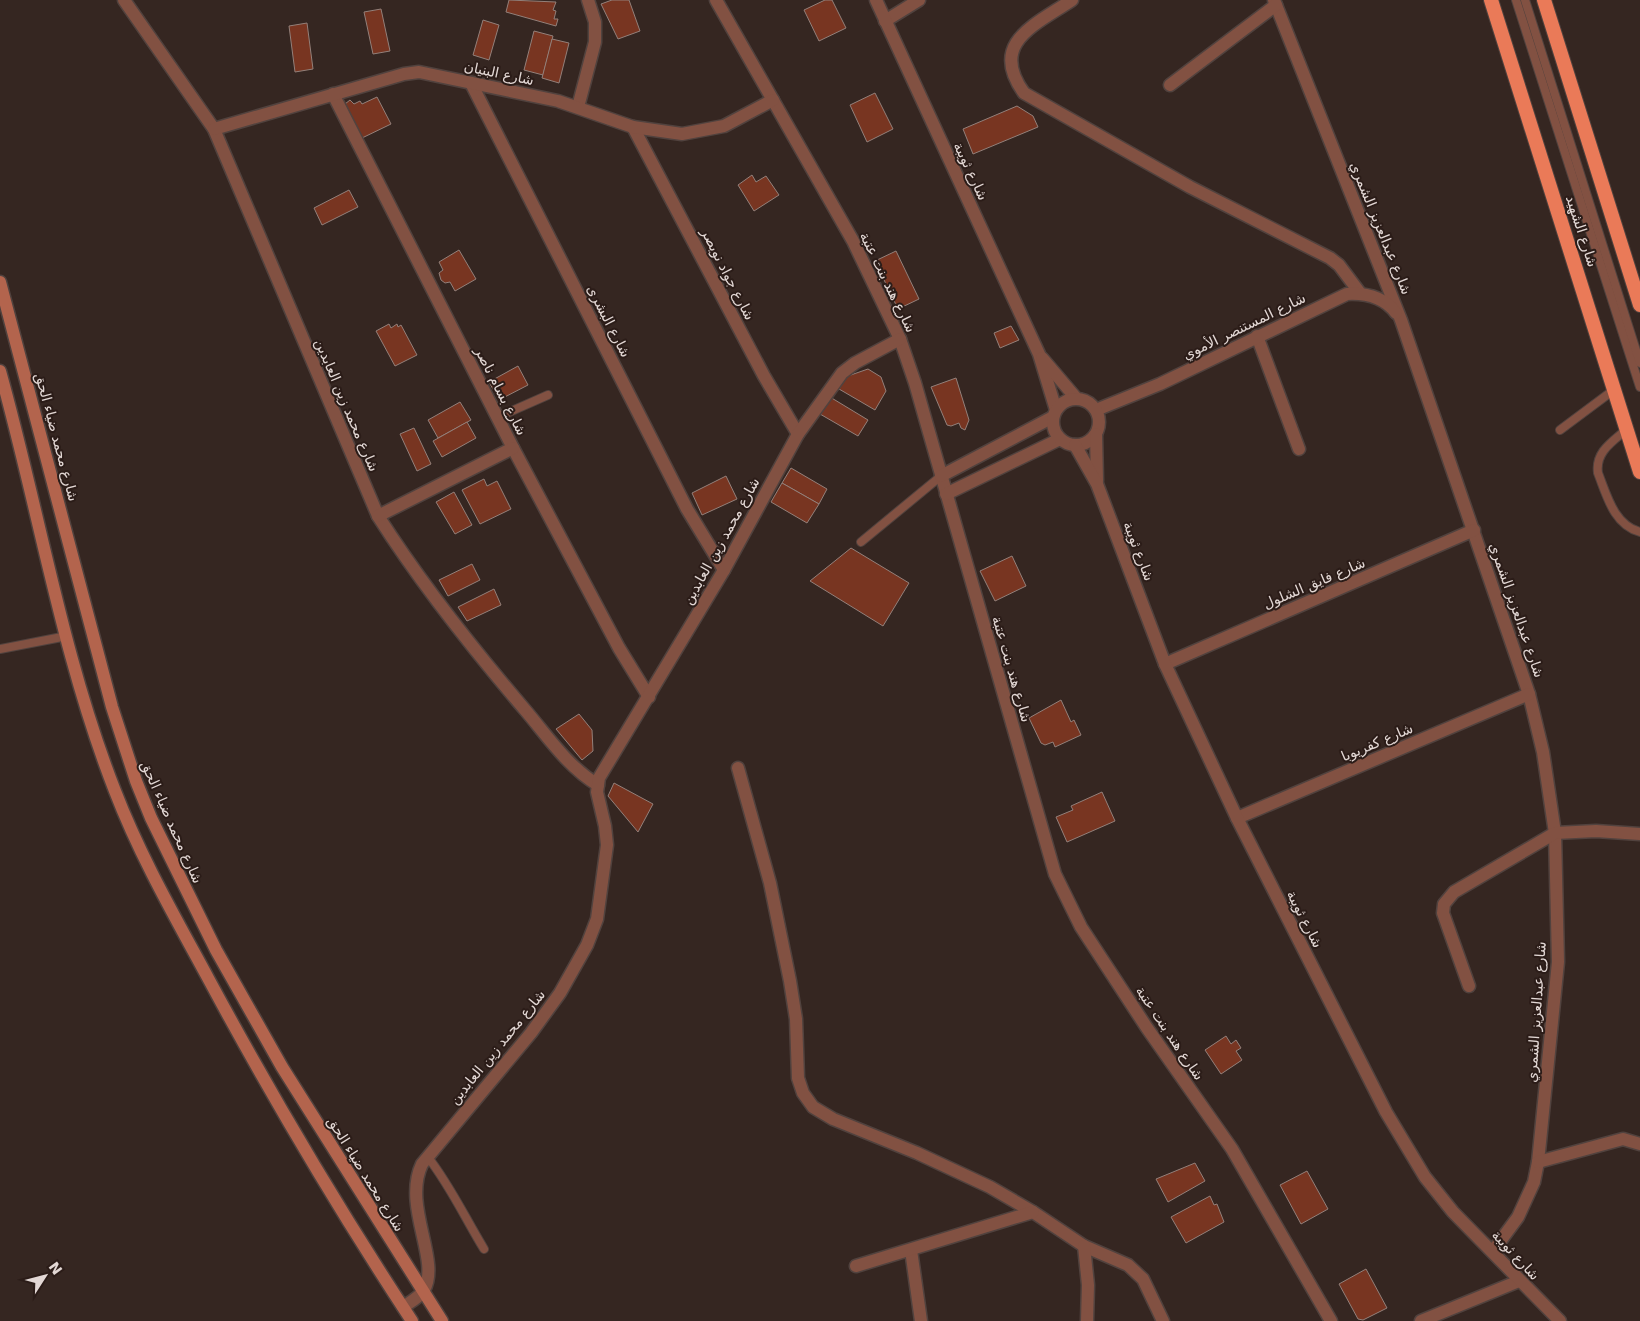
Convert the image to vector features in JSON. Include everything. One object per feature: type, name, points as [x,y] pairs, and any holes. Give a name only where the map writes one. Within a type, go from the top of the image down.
[{"type":"highway","name":"شارع الشهيد","points":[[1491,0],[1640,472]]},
{"type":"highway","points":[[1544,0],[1640,305]]},
{"type":"main road","name":"شارع محمد ضياء الحق","points":[[0,282],[112,707],[132,772],[151,818],[216,950],[277,1059],[442,1321]]},
{"type":"main road","points":[[0,371],[67,636],[100,752],[146,864],[257,1068],[412,1321]]},
{"type":"street","name":"شارع محمد زين العابدين","points":[[124,0],[214,129],[378,516],[402,553],[482,659],[569,761],[598,785]]},
{"type":"street","points":[[578,107],[596,42],[594,22],[588,0]]},
{"type":"street","name":"شارع هند بنت عتبة","points":[[716,0],[850,235],[900,339],[942,476],[1055,874],[1091,942],[1146,1028],[1232,1149],[1331,1321]]},
{"type":"street","name":"شارع ثويبة","points":[[876,0],[1039,354],[1054,413]]},
{"type":"street","points":[[885,21],[919,0]]},
{"type":"street","points":[[1072,0],[1024,32],[1013,46],[1010,54],[1011,70],[1024,93],[1190,187],[1330,258],[1350,278],[1360,293],[1377,297],[1391,306],[1401,320]]},
{"type":"street","points":[[1170,86],[1275,3]]},
{"type":"street","name":"شارع عبدالعزيز الشمري","points":[[1275,3],[1401,320],[1529,694],[1542,752],[1555,833],[1558,962],[1538,1162],[1534,1182],[1524,1206],[1493,1251]]},
{"type":"street","name":"شارع البنيان","points":[[214,129],[412,73],[432,74],[578,107],[634,127],[682,134],[724,126],[774,100]]},
{"type":"street","name":"شارع البشرى","points":[[471,83],[687,508],[724,570]]},
{"type":"street","name":"شارع بسام ناصر","points":[[333,94],[513,448],[619,648],[650,697]]},
{"type":"street","name":"شارع جواد نويصر","points":[[634,127],[764,376],[798,434]]},
{"type":"street","name":"شارع المستنصر الأموي","points":[[1096,410],[1160,384],[1334,298],[1360,293]]},
{"type":"street","points":[[1257,336],[1299,449]]},
{"type":"street","name":"شارع محمد زين العابدين","points":[[423,1293],[428,1280],[428,1267],[416,1191],[418,1172],[427,1156],[531,1033],[560,993],[586,945],[597,919],[607,845],[598,785],[603,771],[650,697],[724,570],[798,434],[842,373],[865,356],[900,339]]},
{"type":"street","name":"شارع ثويبة","points":[[1039,354],[1076,398]]},
{"type":"street","points":[[942,476],[1054,413],[1061,404],[1076,398],[1091,404],[1096,410],[1099,426],[1096,434],[1083,444],[1076,445],[1060,440],[946,494]]},
{"type":"street","points":[[1054,413],[1052,426],[1060,440]]},
{"type":"street","name":"شارع ثويبة","points":[[1096,434],[1098,484]]},
{"type":"street","name":"شارع ثويبة","points":[[1076,445],[1098,484],[1166,664],[1237,818],[1404,1145],[1425,1177],[1453,1212],[1560,1321]]},
{"type":"street","points":[[378,516],[513,448]]},
{"type":"street","name":"شارع فايق الشلول","points":[[1166,664],[1474,530]]},
{"type":"street","name":"شارع كفريوبا","points":[[1237,818],[1529,694]]},
{"type":"street","points":[[738,768],[770,883],[790,981],[796,1019],[798,1078],[803,1092],[813,1106],[834,1119],[961,1173],[1032,1212],[1084,1246],[1117,1259],[1136,1271],[1147,1286],[1163,1321]]},
{"type":"street","points":[[1469,986],[1443,913],[1444,904],[1454,892],[1555,833],[1615,832],[1640,834]]},
{"type":"street","points":[[1538,1162],[1623,1139],[1640,1144]]},
{"type":"street","points":[[856,1266],[1032,1212]]},
{"type":"street","points":[[1084,1246],[1088,1285],[1087,1321]]},
{"type":"street","points":[[911,1250],[921,1321]]},
{"type":"street","points":[[1421,1321],[1519,1281]]},
{"type":"street","points":[[403,1307],[423,1293]]},
{"type":"lane","points":[[1516,0],[1640,387]]},
{"type":"lane","points":[[1526,0],[1640,363]]},
{"type":"lane","points":[[1560,430],[1615,389]]},
{"type":"lane","points":[[498,417],[548,395]]},
{"type":"lane","points":[[1627,429],[1602,451],[1597,466],[1598,473],[1617,516],[1628,527],[1640,532]]},
{"type":"lane","points":[[861,542],[942,476]]},
{"type":"lane","points":[[0,649],[67,636]]},
{"type":"lane","points":[[427,1156],[445,1180],[459,1208],[484,1249]]},
{"type":"building","points":[[509,0],[556,2],[553,10],[556,11],[554,19],[558,19],[556,26],[506,12]]},
{"type":"building","points":[[612,0],[629,0],[640,31],[618,39],[601,4]]},
{"type":"building","points":[[825,0],[832,0],[846,28],[819,41],[804,10]]},
{"type":"building","points":[[381,9],[390,51],[373,54],[364,12]]},
{"type":"building","points":[[483,20],[499,25],[489,60],[473,55]]},
{"type":"building","points":[[307,23],[313,69],[295,72],[289,26]]},
{"type":"building","points":[[534,31],[553,36],[543,75],[524,70]]},
{"type":"building","points":[[552,39],[569,43],[559,83],[542,78]]},
{"type":"building","points":[[875,93],[893,129],[867,142],[850,105]]},
{"type":"building","points":[[377,97],[391,124],[360,139],[345,104],[350,100],[354,104],[360,101],[362,104]]},
{"type":"building","points":[[1017,106],[1033,116],[1038,127],[973,154],[963,129]]},
{"type":"building","points":[[752,175],[756,182],[766,176],[779,195],[754,211],[738,185]]},
{"type":"building","points":[[349,190],[358,207],[322,225],[314,208]]},
{"type":"building","points":[[459,250],[476,279],[455,291],[450,282],[445,283],[441,280],[439,273],[443,270],[439,262]]},
{"type":"building","points":[[896,251],[919,299],[898,309],[875,261]]},
{"type":"building","points":[[389,324],[391,328],[397,324],[398,327],[401,325],[417,355],[395,366],[376,331]]},
{"type":"building","points":[[1011,326],[1019,340],[1000,348],[994,333]]},
{"type":"building","points":[[518,366],[528,385],[499,400],[489,382]]},
{"type":"building","points":[[868,369],[881,377],[886,391],[875,410],[839,389],[845,377]]},
{"type":"building","points":[[956,378],[969,420],[965,430],[961,428],[959,423],[951,426],[947,425],[931,387]]},
{"type":"building","points":[[830,397],[868,420],[858,436],[820,414]]},
{"type":"building","points":[[460,402],[471,420],[438,438],[428,420]]},
{"type":"building","points":[[467,422],[476,438],[442,457],[433,441]]},
{"type":"building","points":[[414,428],[431,464],[417,471],[400,434]]},
{"type":"building","points":[[791,468],[827,489],[819,504],[782,483]]},
{"type":"building","points":[[726,476],[737,499],[702,515],[692,493]]},
{"type":"building","points":[[484,479],[487,486],[497,481],[511,509],[480,524],[462,490]]},
{"type":"building","points":[[782,483],[819,504],[807,523],[771,502]]},
{"type":"building","points":[[454,492],[472,525],[455,534],[436,502]]},
{"type":"building","points":[[851,548],[909,583],[883,626],[810,581]]},
{"type":"building","points":[[1012,556],[1026,586],[995,601],[980,571]]},
{"type":"building","points":[[472,564],[480,580],[448,596],[439,580]]},
{"type":"building","points":[[494,589],[501,605],[467,621],[458,607]]},
{"type":"building","points":[[1061,700],[1071,722],[1074,720],[1081,735],[1055,747],[1053,742],[1045,745],[1041,743],[1029,718]]},
{"type":"building","points":[[579,714],[592,730],[593,751],[582,760],[556,729]]},
{"type":"building","points":[[614,783],[653,804],[638,832],[608,796]]},
{"type":"building","points":[[1102,792],[1115,821],[1067,842],[1056,817],[1073,810],[1071,806]]},
{"type":"building","points":[[1226,1036],[1231,1044],[1236,1040],[1241,1048],[1236,1051],[1242,1060],[1221,1074],[1205,1050]]},
{"type":"building","points":[[1195,1163],[1205,1181],[1168,1202],[1156,1179]]},
{"type":"building","points":[[1307,1171],[1328,1209],[1301,1224],[1280,1185]]},
{"type":"building","points":[[1210,1196],[1214,1205],[1217,1204],[1224,1222],[1186,1243],[1171,1217]]},
{"type":"building","points":[[1366,1269],[1387,1308],[1363,1320],[1358,1319],[1339,1284]]}]
